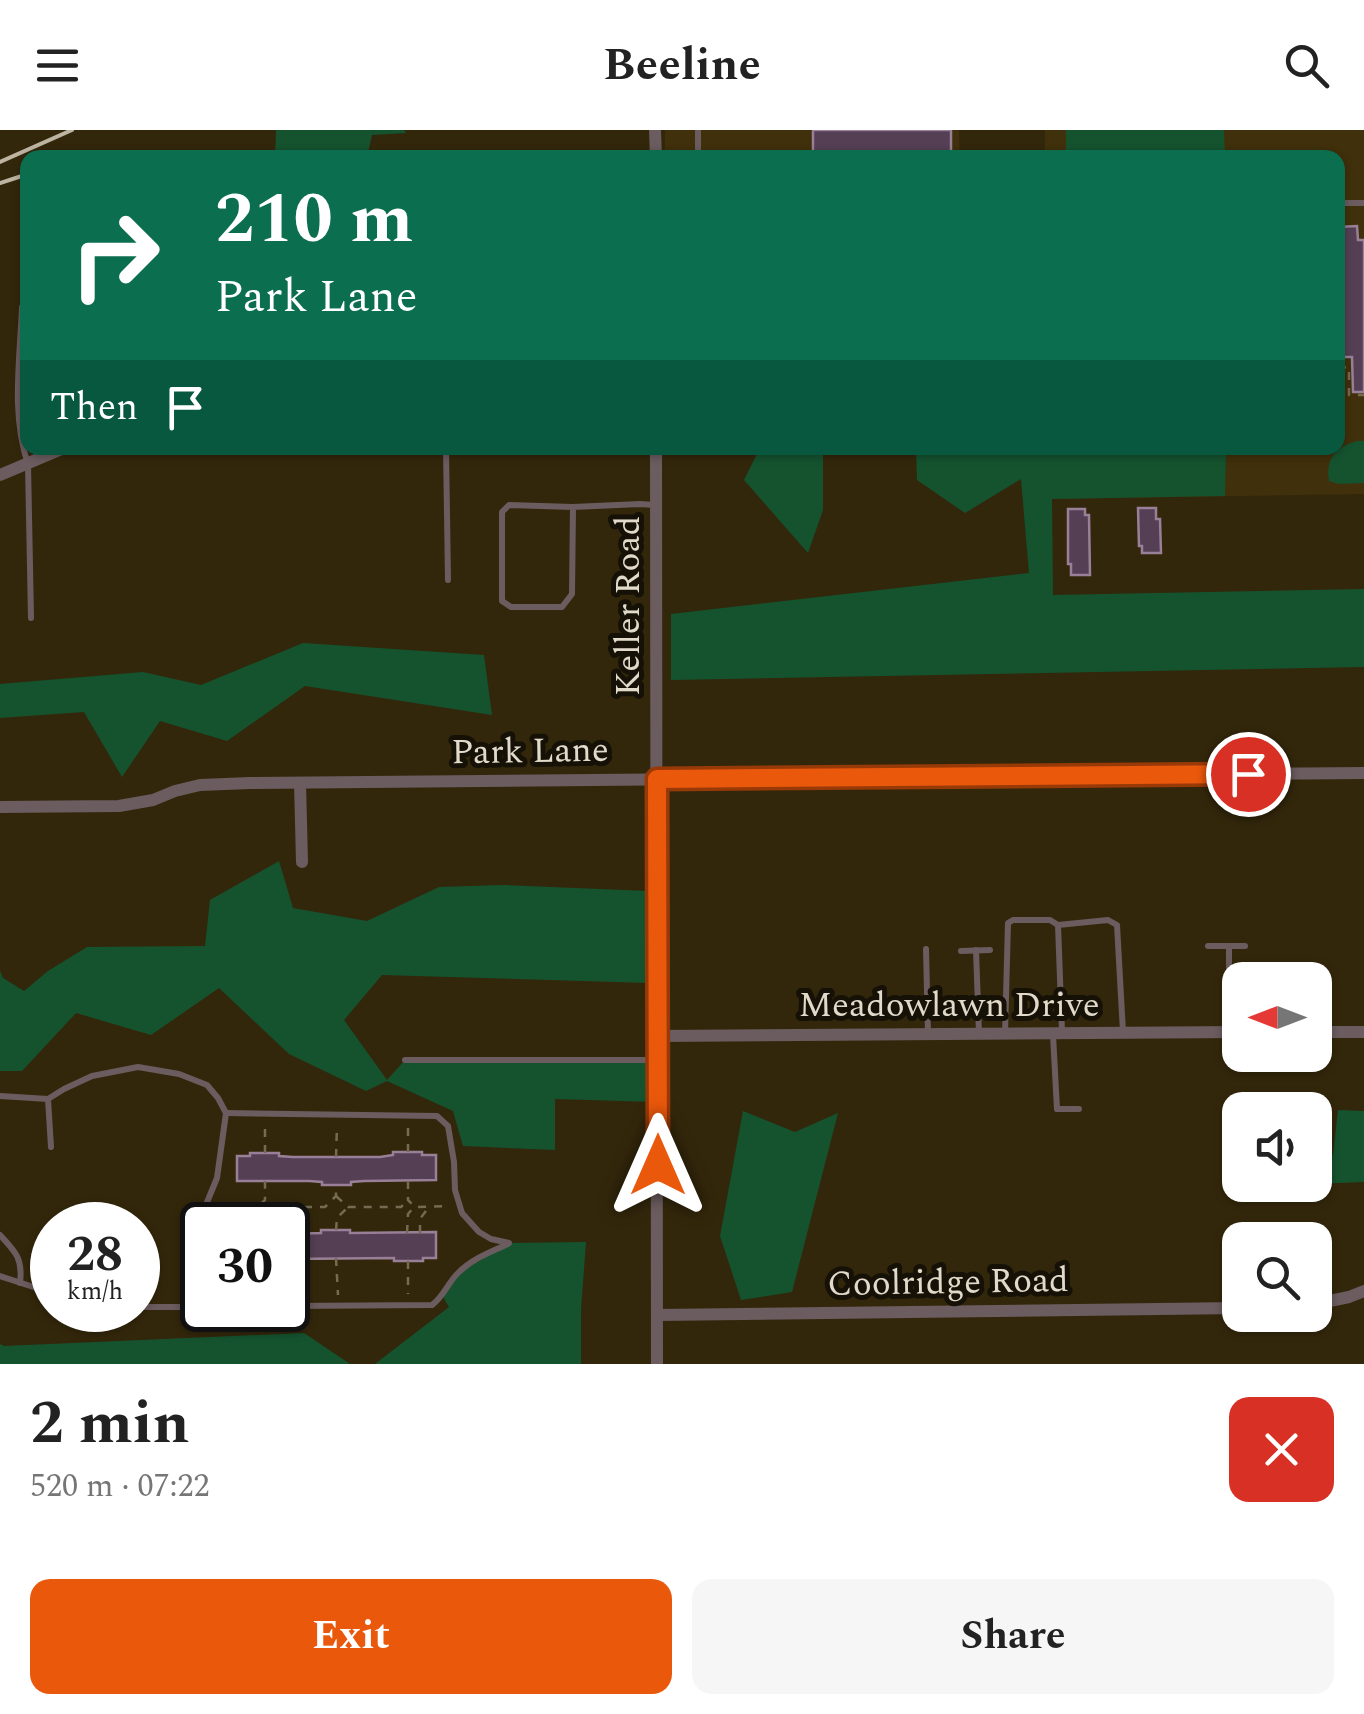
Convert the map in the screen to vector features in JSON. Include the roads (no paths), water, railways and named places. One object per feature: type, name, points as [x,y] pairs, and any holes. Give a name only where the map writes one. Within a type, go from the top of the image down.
[{"type":"street","points":[[0,476],[48,455]]},
{"type":"street","name":"Keller Road","points":[[656,455],[658,1364]]},
{"type":"street","name":"Park Lane","points":[[0,807],[119,806],[200,785],[1364,773]]},
{"type":"street","points":[[300,783],[302,862]]},
{"type":"street","name":"Meadowlawn Drive","points":[[658,1036],[1222,1032]]},
{"type":"street","points":[[1332,1032],[1364,1032]]},
{"type":"street","points":[[1332,1300],[1364,1292]]},
{"type":"street","name":"Coolridge Road","points":[[657,1315],[1222,1308]]},
{"type":"lane","points":[[20,364],[20,436]]},
{"type":"lane","points":[[25,455],[31,618]]},
{"type":"lane","points":[[446,455],[448,580]]},
{"type":"lane","points":[[574,507],[572,594],[562,607],[510,607],[502,601],[502,512],[509,505],[656,506]]},
{"type":"lane","points":[[1005,1034],[1008,922],[1013,920],[1050,920],[1058,925],[1108,920],[1117,924],[1124,1033]]},
{"type":"lane","points":[[1058,925],[1057,1109],[1079,1109]]},
{"type":"lane","points":[[1208,946],[1244,946]]},
{"type":"lane","points":[[1229,946],[1230,962]]},
{"type":"lane","points":[[926,950],[928,1034]]},
{"type":"lane","points":[[960,950],[990,950]]},
{"type":"lane","points":[[976,950],[979,1034]]},
{"type":"lane","points":[[405,1060],[658,1060]]},
{"type":"lane","points":[[0,1096],[48,1099],[92,1076],[138,1067],[179,1074],[207,1085],[226,1113],[218,1178],[208,1202]]},
{"type":"lane","points":[[48,1099],[51,1147]]},
{"type":"lane","points":[[226,1113],[437,1116],[448,1126],[455,1190],[462,1213],[479,1232],[509,1243],[472,1261],[456,1274],[444,1297],[432,1306],[310,1306]]},
{"type":"lane","points":[[0,1236],[14,1250],[22,1266],[20,1283]]},
{"type":"lane","points":[[0,1276],[30,1286]]},
{"type":"railway","points":[[27,150],[72,130]]},
{"type":"railway","points":[[0,162],[20,153]]},
{"type":"railway","points":[[0,183],[20,177]]}]
